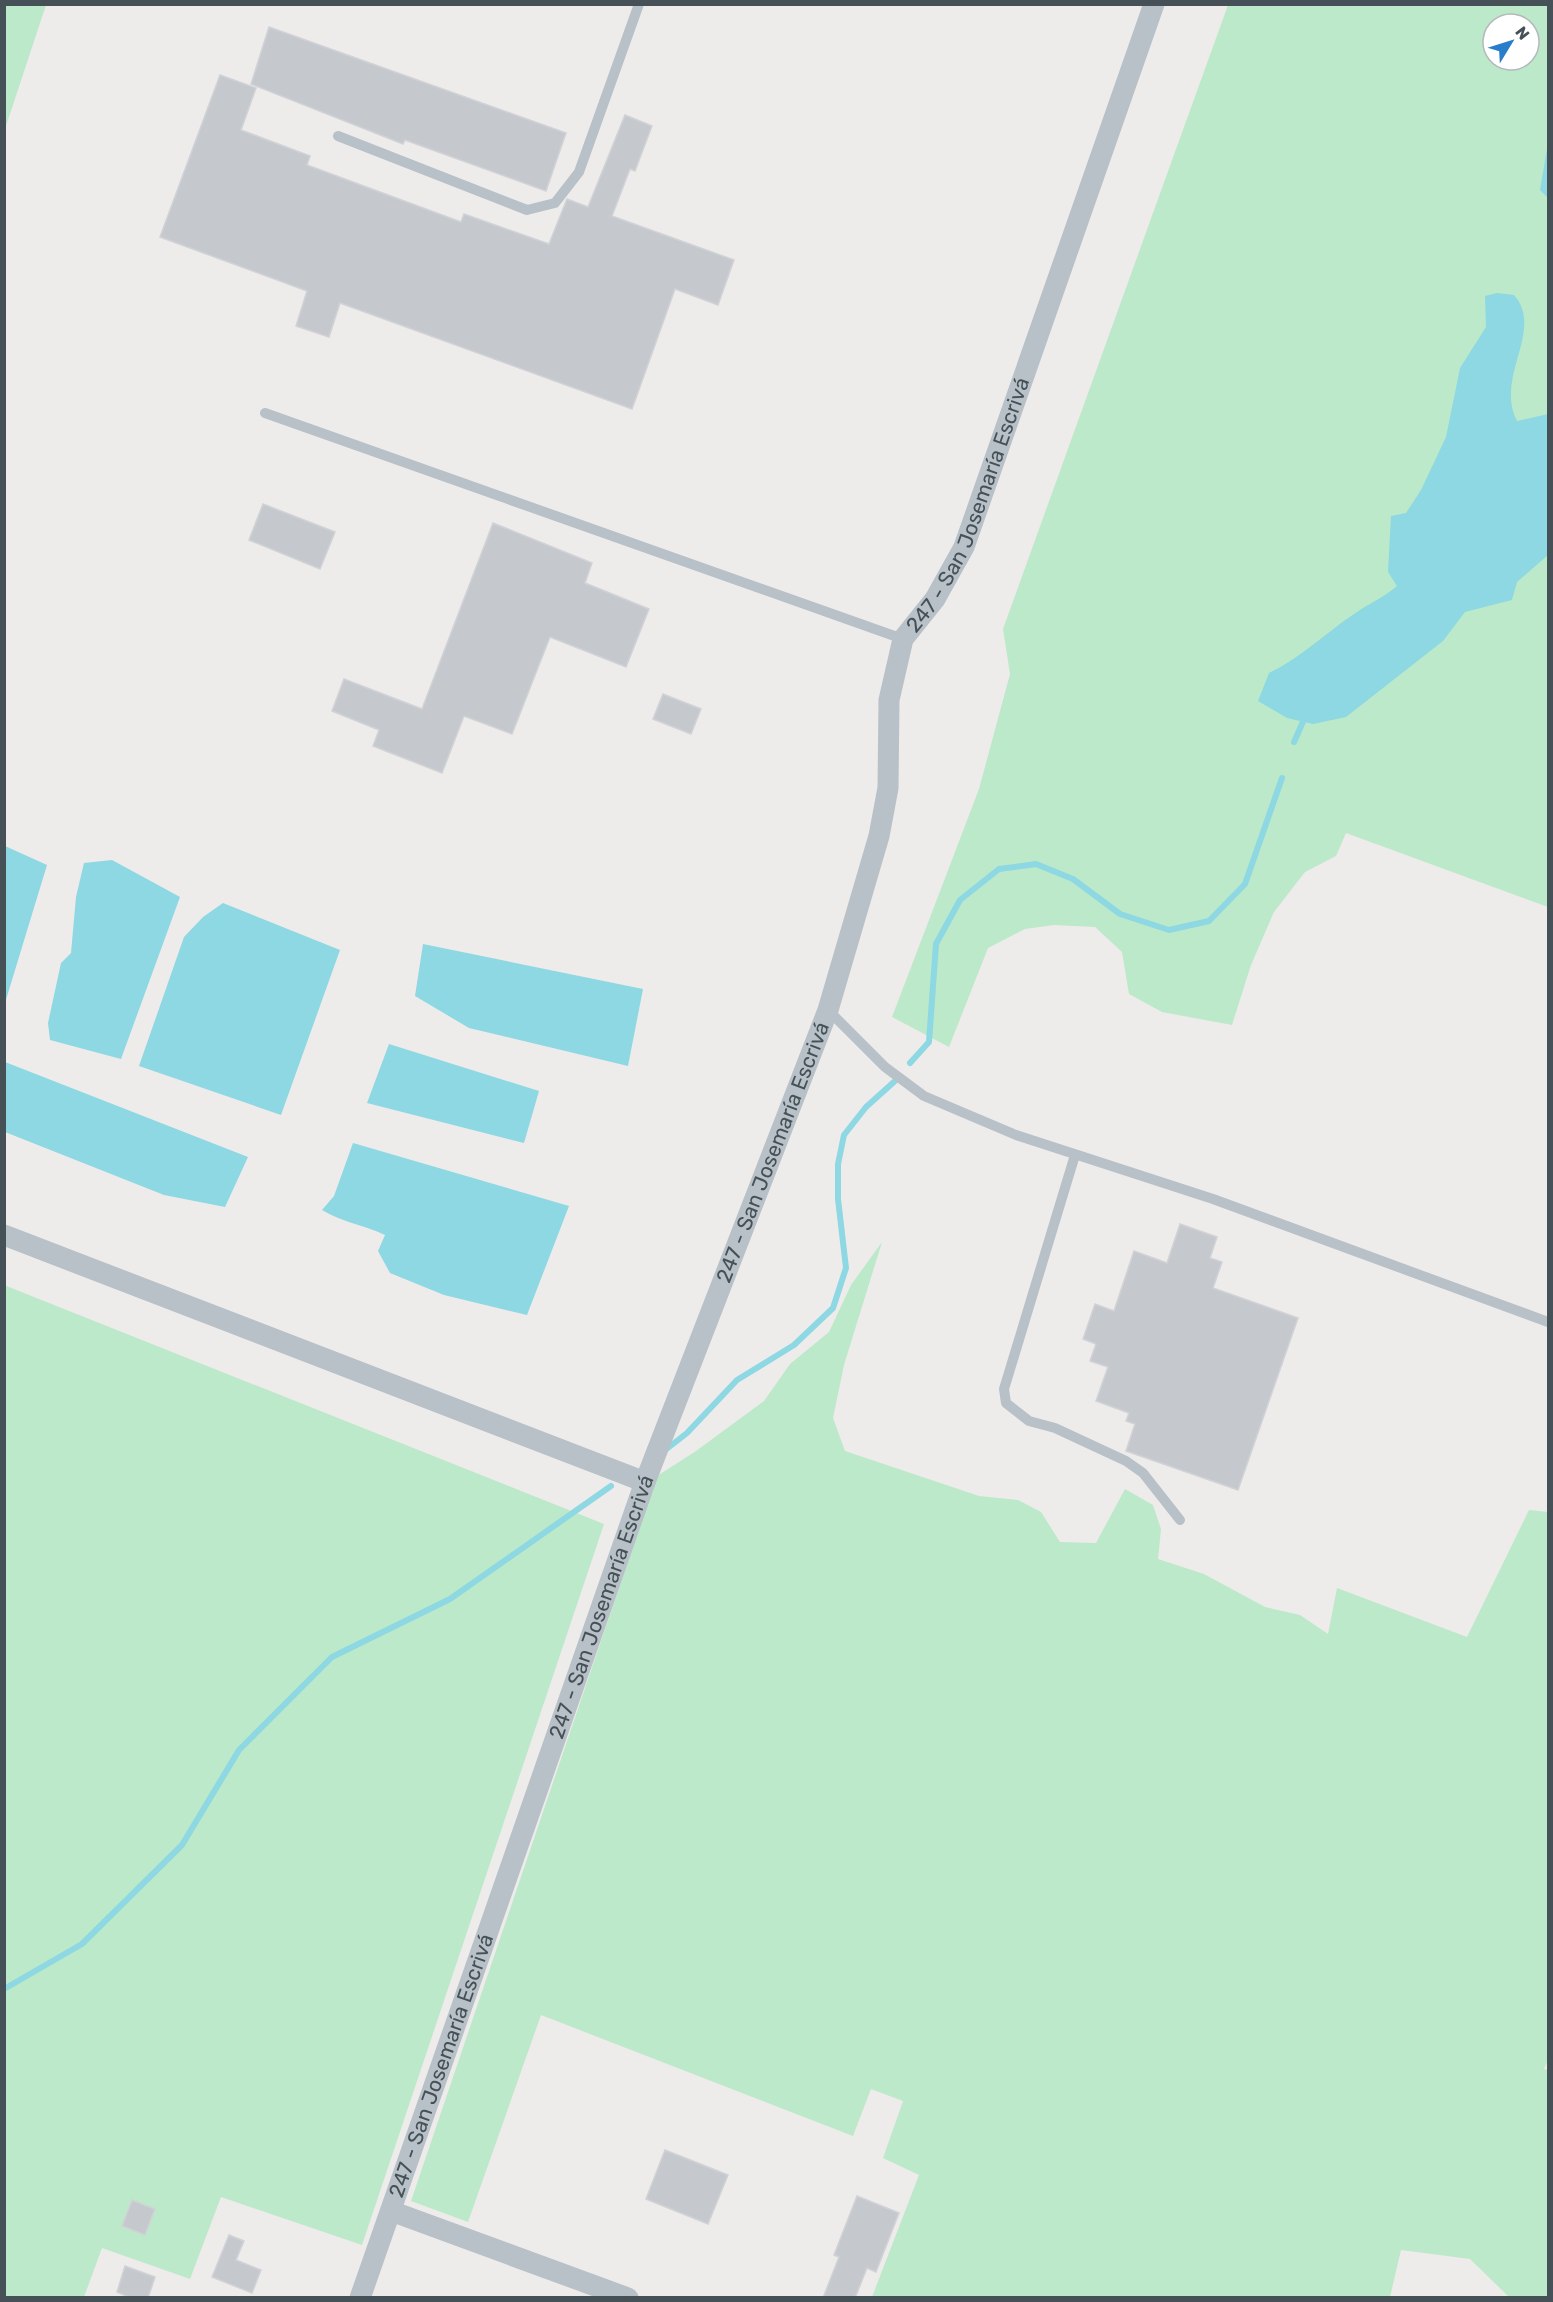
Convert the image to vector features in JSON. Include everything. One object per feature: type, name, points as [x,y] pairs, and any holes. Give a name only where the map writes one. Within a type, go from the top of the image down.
[{"type":"street","name":"247 - San Josemaría Escrivá","points":[[360,2298],[645,1482],[828,1010],[879,836],[888,788],[889,700],[903,639],[935,599],[964,547],[1154,4]]},
{"type":"street","points":[[4,1235],[645,1482]]},
{"type":"street","points":[[391,2211],[628,2298]]},
{"type":"lane","points":[[338,136],[527,210],[555,203],[579,172],[639,4]]},
{"type":"lane","points":[[265,413],[903,639]]},
{"type":"lane","points":[[828,1010],[885,1067],[924,1096],[1016,1135],[1213,1199],[1548,1322]]},
{"type":"lane","points":[[1075,1155],[1004,1389],[1006,1403],[1029,1420],[1055,1428],[1126,1461],[1143,1473],[1180,1520]]},
{"type":"green space","points":[[4,5],[46,5],[5,129]]},
{"type":"green space","points":[[1228,5],[1548,5],[1548,907],[1346,833],[1336,856],[1305,872],[1274,912],[1251,965],[1232,1025],[1162,1012],[1129,994],[1122,952],[1095,927],[1054,925],[1025,929],[988,948],[949,1047],[892,1017],[979,789],[1010,674],[1003,629]]},
{"type":"green space","points":[[882,1242],[844,1365],[833,1418],[845,1451],[979,1496],[1018,1500],[1041,1512],[1060,1542],[1096,1543],[1125,1489],[1153,1505],[1161,1529],[1158,1559],[1204,1574],[1265,1607],[1300,1615],[1328,1634],[1337,1588],[1467,1637],[1529,1510],[1548,1512],[1548,2060],[1544,2069],[1548,2070],[1548,2297],[1509,2297],[1470,2259],[1401,2250],[1390,2297],[872,2297],[919,2175],[883,2158],[903,2101],[871,2089],[853,2136],[541,2015],[468,2222],[411,2201],[657,1476],[696,1451],[764,1401],[790,1364],[829,1332],[851,1285]]},
{"type":"green space","points":[[4,1285],[604,1524],[362,2245],[221,2197],[190,2279],[102,2248],[84,2297],[5,2297]]},
{"type":"water","points":[[1548,143],[1548,198],[1540,190]]},
{"type":"water","points":[[1497,293],[1514,295],[1522,309],[1523,339],[1511,388],[1512,404],[1517,421],[1548,414],[1548,555],[1517,582],[1512,600],[1465,612],[1443,641],[1346,717],[1313,724],[1287,718],[1258,701],[1269,673],[1292,660],[1359,610],[1397,586],[1388,572],[1391,516],[1406,513],[1421,490],[1446,437],[1460,368],[1486,327],[1485,296]]},
{"type":"water","points":[[5,846],[47,865],[5,1003]]},
{"type":"water","points":[[112,860],[180,897],[121,1059],[50,1040],[48,1023],[61,963],[71,953],[76,897],[84,863]]},
{"type":"water","points":[[223,903],[340,950],[281,1115],[139,1066],[184,937],[203,917]]},
{"type":"water","points":[[423,944],[643,989],[628,1066],[469,1028],[415,996]]},
{"type":"water","points":[[389,1044],[539,1091],[524,1143],[367,1103]]},
{"type":"water","points":[[5,1062],[248,1157],[225,1207],[164,1195],[5,1132]]},
{"type":"water","points":[[353,1143],[569,1206],[527,1315],[444,1295],[390,1273],[378,1251],[385,1235],[337,1218],[322,1210],[334,1196]]},
{"type":"building","points":[[269,27],[566,133],[546,191],[405,140],[403,144],[251,84]]},
{"type":"building","points":[[220,75],[256,88],[241,130],[310,156],[307,165],[461,222],[464,214],[549,244],[567,199],[588,207],[625,115],[652,126],[635,171],[630,169],[612,216],[734,260],[718,305],[675,289],[632,409],[340,303],[329,337],[296,326],[307,291],[160,237]]},
{"type":"building","points":[[263,504],[335,532],[320,569],[249,540]]},
{"type":"building","points":[[493,523],[592,563],[585,583],[649,609],[626,667],[550,637],[512,734],[464,716],[442,773],[373,746],[379,730],[332,711],[344,679],[422,709]]},
{"type":"building","points":[[663,694],[701,709],[691,734],[653,719]]},
{"type":"building","points":[[1180,1224],[1217,1237],[1210,1258],[1222,1262],[1213,1288],[1298,1318],[1238,1490],[1126,1451],[1135,1424],[1126,1421],[1129,1413],[1096,1401],[1108,1367],[1090,1361],[1096,1344],[1083,1339],[1095,1304],[1114,1311],[1134,1251],[1167,1263]]},
{"type":"building","points":[[665,2150],[728,2175],[708,2224],[646,2199]]},
{"type":"building","points":[[857,2196],[899,2213],[876,2272],[867,2268],[855,2298],[823,2298],[839,2257],[834,2255]]},
{"type":"building","points":[[132,2200],[155,2209],[145,2235],[122,2226]]},
{"type":"building","points":[[229,2235],[244,2241],[236,2260],[261,2270],[252,2293],[212,2277]]},
{"type":"building","points":[[125,2266],[155,2277],[148,2298],[131,2298],[117,2292]]},
{"type":"waterway","points":[[1294,742],[1306,715]]},
{"type":"waterway","points":[[910,1063],[929,1042],[936,944],[960,900],[999,869],[1036,864],[1073,879],[1120,914],[1169,930],[1209,921],[1245,884],[1282,778]]},
{"type":"waterway","points":[[664,1451],[687,1433],[737,1380],[794,1345],[833,1308],[846,1268],[838,1199],[838,1164],[844,1135],[866,1107],[895,1081]]},
{"type":"waterway","points":[[4,1989],[82,1944],[182,1845],[239,1750],[332,1657],[450,1599],[611,1486]]}]
